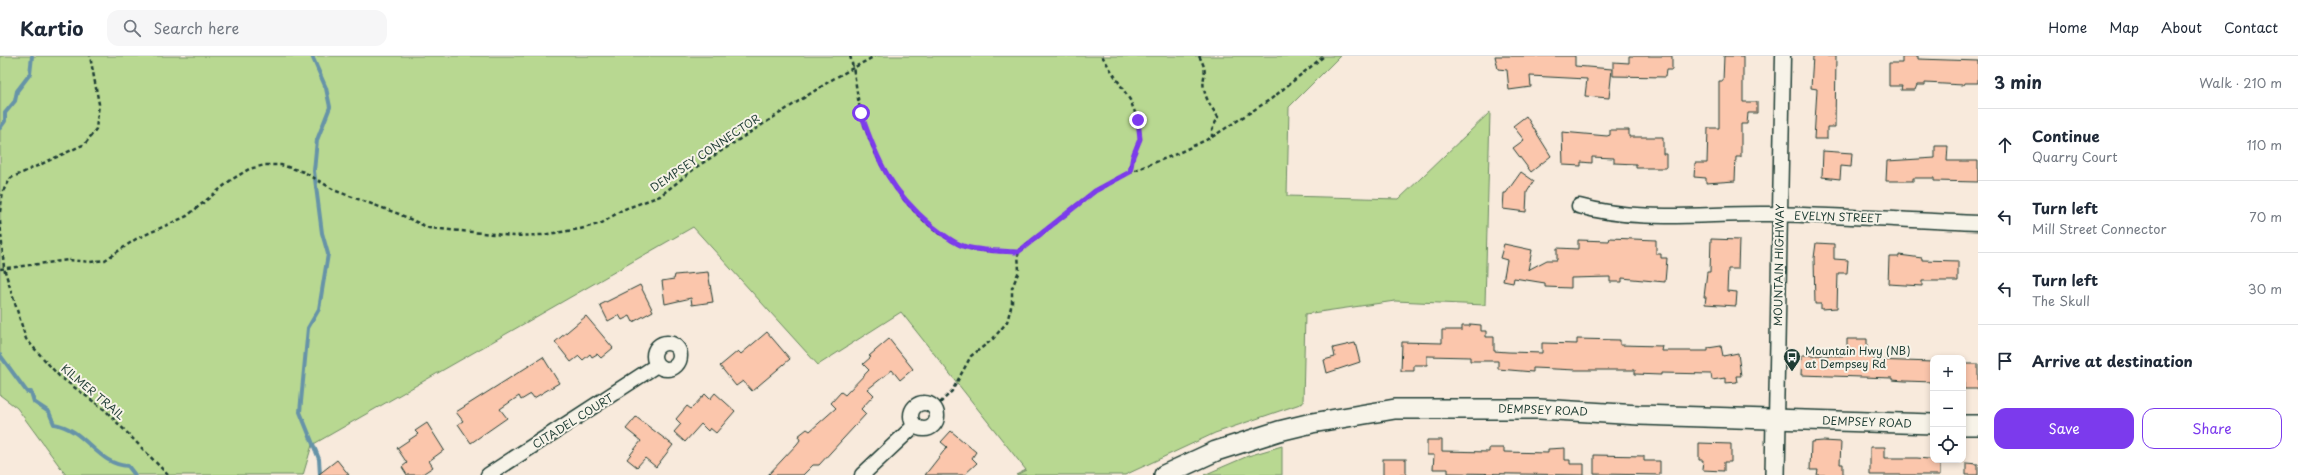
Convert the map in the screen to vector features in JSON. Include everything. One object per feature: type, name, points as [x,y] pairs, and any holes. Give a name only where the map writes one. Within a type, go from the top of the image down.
[{"type":"street","name":"MOUNTAIN HIGHWAY","points":[[1775,475],[1783,56]]},
{"type":"street","name":"EVELYN STREET","points":[[1578,206],[1600,212],[1640,215],[1780,215],[1978,223]]},
{"type":"street","name":"CITADEL COURT","points":[[488,475],[657,365]]},
{"type":"street","points":[[925,402],[935,408],[937,420],[932,427],[923,429],[915,425],[911,416],[917,405],[925,402]]},
{"type":"street","name":"DEMPSEY ROAD","points":[[1164,475],[1216,451],[1272,433],[1312,423],[1395,409],[1539,409],[1776,420],[1930,424]]},
{"type":"street","points":[[862,475],[915,425]]},
{"type":"street","points":[[1966,425],[1978,425]]},
{"type":"path","points":[[0,212],[3,191],[11,178],[85,144],[96,129],[99,104],[90,56]]},
{"type":"path","points":[[850,56],[854,67],[861,113],[876,155],[895,187],[917,213],[942,234],[964,247],[1018,252],[1095,191],[1130,172],[1174,155],[1212,137],[1271,99],[1324,56]]},
{"type":"path","name":"DEMPSEY CONNECTOR","points":[[0,269],[68,260],[90,262],[105,260],[136,239],[187,216],[231,180],[249,169],[265,165],[281,165],[304,172],[336,191],[399,214],[429,228],[514,236],[542,235],[580,229],[602,223],[622,210],[660,196],[698,166],[854,67],[875,56]]},
{"type":"path","points":[[1102,56],[1130,100],[1138,120],[1140,139],[1133,156],[1130,172]]},
{"type":"path","points":[[1199,56],[1206,70],[1203,88],[1207,100],[1218,117],[1212,130],[1212,137]]},
{"type":"path","name":"KILMER TRAIL","points":[[0,221],[4,268],[26,340],[59,376],[105,410],[168,475]]},
{"type":"path","points":[[935,408],[952,391],[971,356],[992,340],[1007,322],[1012,304],[1012,288],[1019,271],[1018,252]]},
{"type":"green space","points":[[0,56],[1340,56],[1289,107],[1287,196],[1399,199],[1490,112],[1485,305],[1395,301],[1305,314],[1303,403],[1215,433],[1125,475],[1016,475],[1026,470],[901,312],[818,365],[693,227],[312,445],[303,475],[66,475],[17,408],[0,395]]},
{"type":"green space","points":[[1282,446],[1282,475],[1204,475],[1248,456]]},
{"type":"building","points":[[1495,56],[1575,56],[1575,66],[1612,69],[1609,98],[1585,96],[1587,79],[1530,76],[1531,87],[1509,90],[1507,70],[1498,69]]},
{"type":"building","points":[[1629,56],[1672,56],[1672,70],[1666,70],[1665,77],[1613,76],[1613,62],[1629,63]]},
{"type":"building","points":[[1724,56],[1743,56],[1743,102],[1757,102],[1757,113],[1748,113],[1747,124],[1741,124],[1741,157],[1736,157],[1735,181],[1706,183],[1706,178],[1694,177],[1695,163],[1707,163],[1708,128],[1719,128],[1719,81],[1723,81]]},
{"type":"building","points":[[1813,56],[1836,56],[1835,127],[1827,127],[1827,139],[1814,139],[1817,89],[1811,88]]},
{"type":"building","points":[[1902,56],[1918,56],[1918,59],[1978,61],[1978,83],[1964,83],[1963,85],[1925,83],[1925,85],[1917,85],[1915,90],[1901,90],[1902,86],[1889,86],[1889,63],[1902,63]]},
{"type":"building","points":[[1526,116],[1551,156],[1531,172],[1513,148],[1524,140],[1513,126]]},
{"type":"building","points":[[1610,130],[1629,130],[1629,137],[1663,137],[1663,154],[1666,154],[1666,168],[1636,168],[1636,164],[1614,163],[1614,158],[1592,157],[1592,163],[1581,162],[1581,166],[1563,165],[1562,132],[1607,136],[1610,135]]},
{"type":"building","points":[[1935,146],[1948,146],[1947,161],[1978,161],[1978,182],[1934,181],[1934,178],[1913,178],[1913,181],[1886,181],[1887,161],[1935,158]]},
{"type":"building","points":[[1823,151],[1852,153],[1851,167],[1841,166],[1840,179],[1822,177]]},
{"type":"building","points":[[1521,172],[1534,181],[1527,192],[1526,212],[1503,209],[1504,193],[1506,193]]},
{"type":"building","points":[[1610,238],[1656,240],[1656,254],[1661,254],[1661,258],[1667,258],[1665,282],[1622,278],[1622,282],[1610,282],[1610,277],[1571,278],[1571,288],[1545,287],[1545,283],[1514,278],[1513,283],[1503,281],[1507,260],[1500,258],[1504,244],[1532,250],[1528,270],[1547,260],[1557,260],[1557,248],[1578,249],[1578,240],[1609,241]]},
{"type":"building","points":[[1711,239],[1739,240],[1738,269],[1728,269],[1727,291],[1737,292],[1736,306],[1705,304],[1706,297],[1704,297],[1707,272],[1710,272]]},
{"type":"building","points":[[1816,243],[1834,244],[1834,259],[1848,260],[1847,273],[1838,273],[1837,308],[1821,309],[1821,304],[1815,304],[1814,258]]},
{"type":"building","points":[[1899,255],[1922,258],[1922,260],[1958,261],[1958,281],[1922,281],[1922,286],[1888,284],[1889,257],[1899,257]]},
{"type":"building","points":[[708,272],[713,302],[692,305],[691,298],[665,304],[662,281],[674,279],[675,275]]},
{"type":"building","points":[[640,285],[653,311],[633,322],[630,316],[622,320],[619,315],[608,321],[600,305]]},
{"type":"building","points":[[586,316],[613,348],[601,358],[597,354],[592,357],[590,354],[583,360],[579,356],[571,362],[555,342]]},
{"type":"building","points":[[1470,324],[1481,325],[1481,331],[1486,331],[1486,337],[1494,337],[1494,351],[1542,353],[1542,343],[1577,344],[1577,339],[1620,340],[1620,345],[1662,346],[1661,351],[1708,351],[1708,348],[1721,346],[1723,356],[1738,353],[1741,376],[1736,376],[1737,382],[1725,383],[1725,378],[1712,380],[1711,374],[1661,373],[1661,375],[1635,374],[1635,370],[1533,368],[1533,372],[1498,369],[1498,361],[1470,361],[1470,357],[1427,356],[1427,365],[1414,365],[1414,371],[1401,371],[1402,342],[1442,343],[1442,330],[1462,330],[1462,326],[1470,326]]},
{"type":"building","points":[[767,332],[790,359],[752,391],[743,381],[736,386],[720,366],[738,351],[741,354]]},
{"type":"building","points":[[889,339],[913,369],[900,380],[892,370],[868,389],[874,395],[861,409],[866,414],[819,465],[813,465],[803,475],[768,475],[797,444],[800,440],[798,436],[807,429],[810,431],[836,408],[831,403],[841,392],[845,395],[869,370],[863,364],[871,357],[869,356]]},
{"type":"building","points":[[1847,339],[1867,339],[1867,357],[1874,357],[1874,360],[1930,362],[1930,382],[1892,380],[1892,378],[1801,375],[1802,355],[1847,356]]},
{"type":"building","points":[[1355,343],[1360,362],[1327,373],[1324,360],[1335,357],[1333,348]]},
{"type":"building","points":[[543,357],[559,383],[534,398],[531,394],[521,400],[519,396],[500,409],[507,418],[471,443],[458,424],[463,421],[456,412]]},
{"type":"building","points":[[1966,364],[1978,364],[1978,389],[1966,389]]},
{"type":"building","points":[[715,393],[735,411],[716,433],[710,428],[708,431],[701,424],[685,442],[674,432],[681,424],[676,419],[687,406],[691,409],[705,394],[710,399]]},
{"type":"building","points":[[636,417],[673,445],[656,467],[645,458],[637,467],[627,459],[641,441],[626,429]]},
{"type":"building","points":[[427,423],[444,450],[429,461],[433,467],[421,475],[407,475],[402,467],[407,463],[397,448],[418,434],[415,431]]},
{"type":"building","points":[[951,431],[976,452],[972,458],[977,463],[964,475],[925,475],[947,447],[941,442]]},
{"type":"building","points":[[1427,440],[1442,440],[1442,451],[1489,452],[1489,448],[1504,448],[1504,452],[1548,453],[1548,449],[1565,448],[1565,460],[1570,460],[1570,464],[1584,464],[1584,475],[1448,473],[1448,469],[1433,469],[1434,455],[1427,455]]},
{"type":"building","points":[[1811,442],[1841,442],[1840,464],[1843,464],[1843,475],[1817,475],[1818,470],[1810,470]]},
{"type":"building","points":[[1699,443],[1731,444],[1731,462],[1724,462],[1724,471],[1702,470],[1703,460],[1699,460]]},
{"type":"building","points":[[1870,447],[1885,447],[1885,458],[1930,459],[1930,463],[1940,463],[1940,475],[1870,475]]},
{"type":"building","points":[[1594,455],[1644,456],[1644,461],[1660,461],[1660,475],[1594,474]]},
{"type":"building","points":[[1383,459],[1406,459],[1406,475],[1383,475]]},
{"type":"building","points":[[337,460],[349,475],[318,475]]},
{"type":"building","points":[[1966,463],[1978,464],[1978,475],[1966,475]]},
{"type":"waterway","points":[[0,128],[5,121],[5,113],[15,101],[17,91],[30,74],[32,56]]},
{"type":"waterway","points":[[312,56],[326,88],[330,107],[317,140],[314,171],[322,233],[328,254],[319,309],[308,328],[300,412],[319,459],[320,475]]},
{"type":"waterway","points":[[0,355],[27,392],[31,392],[34,402],[49,412],[54,424],[65,427],[75,433],[108,460],[117,464],[128,466],[135,475]]},
{"type":"place","name":"Mountain Hwy (NB) at Dempsey Rd","points":[[1792,372]]},
{"type":"route","points":[[861,113],[876,155],[884,170],[895,187],[917,213],[942,234],[964,247],[1018,252],[1095,191],[1130,172],[1133,156],[1140,139],[1138,120]]}]
